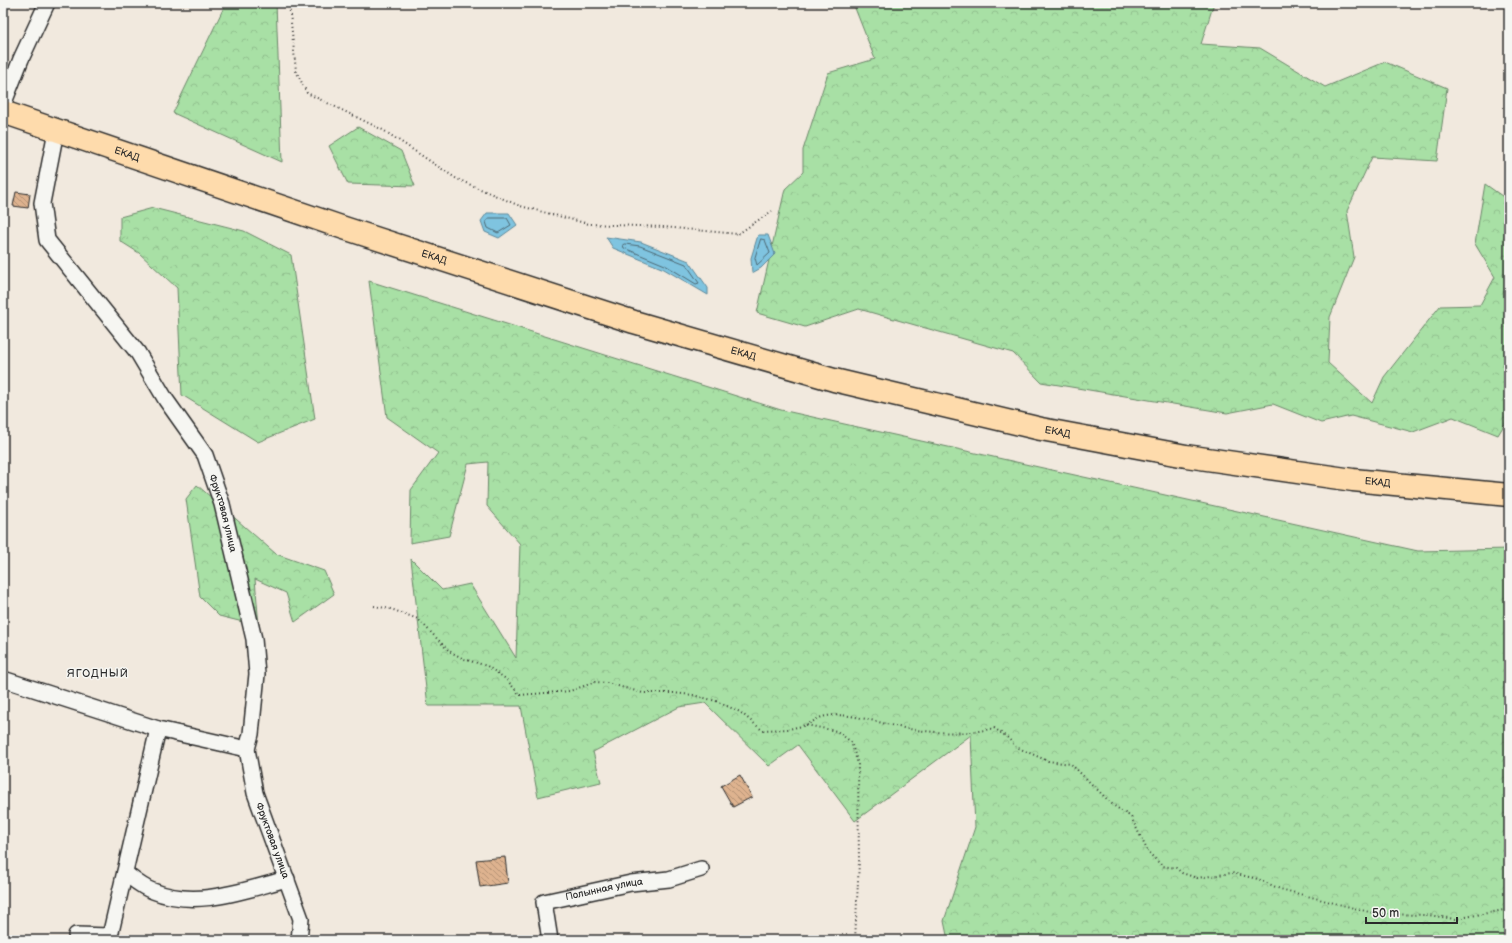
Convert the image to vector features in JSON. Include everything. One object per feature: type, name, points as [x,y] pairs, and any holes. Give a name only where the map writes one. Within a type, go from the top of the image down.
[{"type":"highway","name":"ЕКАД","points":[[3,112],[344,228],[634,322],[834,380],[1041,429],[1186,456],[1353,480],[1509,495]]},
{"type":"street","points":[[3,105],[21,59],[47,3]]},
{"type":"street","name":"Фруктовая улица","points":[[56,131],[42,203],[47,240],[138,353],[166,400],[205,455],[222,504],[254,639],[257,674],[251,734],[247,749],[255,793],[301,919],[299,940]]},
{"type":"street","points":[[34,181],[43,197]]},
{"type":"street","points":[[3,679],[158,729],[247,749]]},
{"type":"street","points":[[76,935],[110,936],[158,729]]},
{"type":"street","name":"Полынная улица","points":[[550,940],[544,902],[630,882],[670,879],[701,869]]},
{"type":"street","points":[[125,873],[152,891],[176,898],[209,899],[287,880]]},
{"type":"path","points":[[289,3],[296,71],[307,93],[383,130],[457,179],[520,206],[589,224],[663,227],[738,234],[772,211]]},
{"type":"path","points":[[374,606],[391,609],[418,620],[449,651],[464,659],[487,666],[506,679],[520,695],[570,691],[595,682],[607,683],[644,693],[693,695],[716,701],[740,712],[762,730],[789,729],[806,725],[823,717],[847,716],[916,729],[981,732],[994,728],[1008,738],[1016,747],[1048,761],[1071,764],[1113,805],[1131,817],[1148,852],[1162,866],[1176,868],[1182,873],[1197,878],[1232,873],[1258,879],[1280,889],[1377,914],[1428,915],[1455,919],[1509,909]]},
{"type":"path","points":[[806,725],[837,732],[851,742],[858,764],[859,862],[855,940]]},
{"type":"green space","points":[[226,3],[276,3],[282,162],[173,113]]},
{"type":"green space","points":[[853,3],[1214,3],[1201,44],[1260,48],[1325,87],[1385,62],[1447,88],[1437,161],[1372,157],[1347,211],[1354,257],[1330,317],[1328,363],[1372,403],[1384,377],[1440,306],[1480,305],[1495,277],[1475,244],[1485,184],[1509,201],[1509,417],[1498,435],[1453,417],[1413,432],[1351,416],[1321,423],[1273,404],[1227,413],[1041,382],[1013,353],[859,309],[805,327],[757,313],[785,189],[803,172],[803,150],[828,73],[875,59]]},
{"type":"green space","points":[[358,127],[401,151],[415,186],[348,184],[329,146]]},
{"type":"green space","points":[[153,208],[244,231],[291,255],[315,419],[258,442],[182,395],[177,288],[139,253],[120,241],[120,217]]},
{"type":"green space","points":[[369,281],[781,410],[1418,551],[1509,549],[1509,940],[948,940],[944,921],[975,827],[971,735],[855,821],[798,745],[769,766],[705,703],[679,707],[593,752],[601,782],[538,797],[521,706],[428,706],[411,559],[442,590],[470,584],[516,658],[520,544],[487,506],[488,462],[468,464],[449,536],[410,543],[411,490],[438,453],[387,417]]},
{"type":"green space","points":[[197,485],[276,554],[324,571],[334,594],[295,622],[286,593],[255,579],[259,626],[219,616],[200,597],[186,499]]},
{"type":"water","points":[[487,213],[509,213],[517,225],[499,238],[485,232],[481,221]]},
{"type":"water","points":[[758,235],[768,235],[775,254],[761,268],[752,273],[751,258]]},
{"type":"water","points":[[606,237],[641,242],[689,261],[708,288],[708,295],[664,269],[613,248]]},
{"type":"building","points":[[16,192],[30,194],[28,208],[13,206]]},
{"type":"building","points":[[740,775],[752,797],[733,807],[721,786]]},
{"type":"building","points":[[505,857],[508,883],[480,887],[476,860]]},
{"type":"district","name":"ЯГОДНЫЙ","points":[[98,673]]}]
